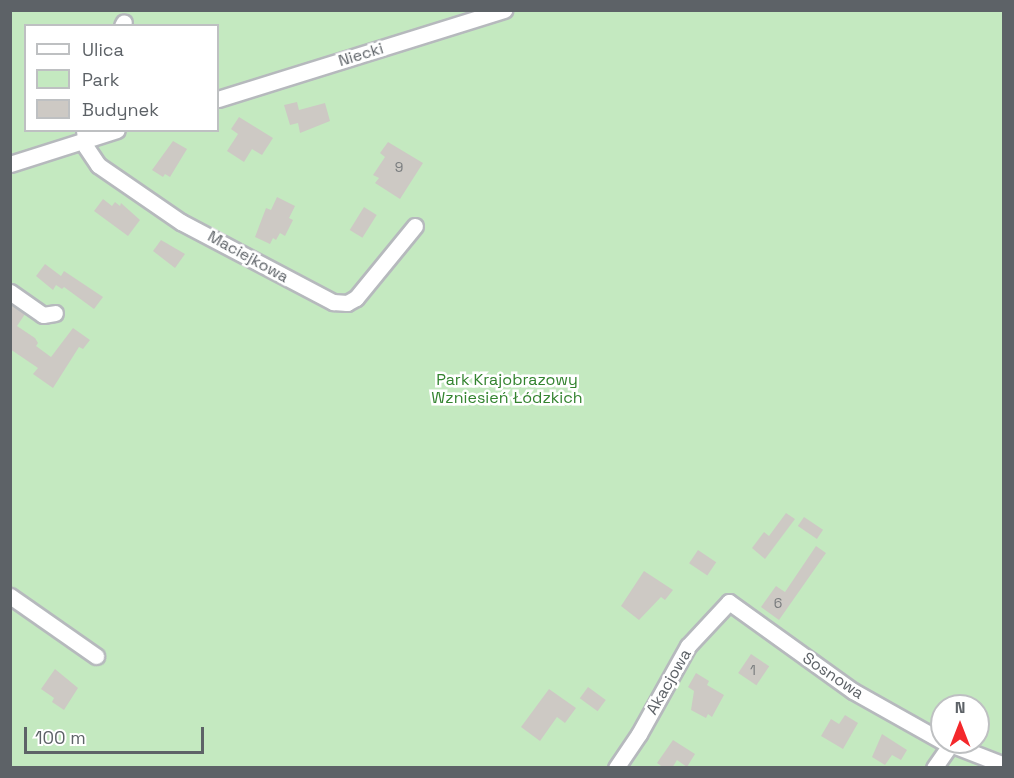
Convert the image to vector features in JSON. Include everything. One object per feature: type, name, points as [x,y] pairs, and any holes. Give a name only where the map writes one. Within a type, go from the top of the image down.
[{"type":"street","name":"Niecki","points":[[219,99],[504,10]]},
{"type":"street","points":[[10,164],[84,136],[106,132]]},
{"type":"street","name":"Maciejkowa","points":[[84,136],[89,153],[98,165],[181,222],[333,302],[347,303],[356,298],[415,226]]},
{"type":"street","points":[[10,292],[43,315],[55,314]]},
{"type":"street","points":[[10,596],[96,656]]},
{"type":"street","name":"Sosnowa","points":[[729,602],[853,691],[930,734]]},
{"type":"street","name":"Akacjowa","points":[[616,768],[639,734],[688,646],[729,602]]},
{"type":"street","points":[[934,768],[940,754]]},
{"type":"street","name":"Sosnowa","points":[[976,754],[1004,765]]},
{"type":"green space","name":"Park Krajobrazowy Wzniesień Łódzkich","points":[[10,11],[1003,11],[1003,767],[11,767]]},
{"type":"building","points":[[297,102],[299,110],[325,103],[330,121],[300,133],[298,123],[290,125],[284,105]]},
{"type":"building","points":[[239,117],[273,138],[262,155],[252,149],[244,162],[227,151],[238,134],[231,129]]},
{"type":"building","points":[[173,141],[187,149],[170,177],[165,174],[163,177],[152,170]]},
{"type":"building","points":[[388,142],[423,163],[400,199],[375,183],[379,178],[373,175],[385,157],[380,153]]},
{"type":"building","points":[[277,197],[295,206],[289,218],[293,220],[285,236],[280,233],[276,240],[273,238],[270,244],[255,237],[266,208],[271,210]]},
{"type":"building","points":[[103,199],[112,206],[115,202],[120,206],[121,203],[140,220],[128,236],[94,211]]},
{"type":"building","points":[[364,207],[377,215],[362,238],[350,230]]},
{"type":"building","points":[[161,240],[185,254],[175,268],[153,251]]},
{"type":"building","points":[[45,264],[61,276],[64,271],[103,297],[94,309],[64,287],[62,289],[56,285],[53,290],[36,276]]},
{"type":"building","points":[[10,304],[25,314],[17,326],[35,338],[38,343],[36,346],[51,357],[73,328],[90,340],[83,349],[79,347],[53,388],[33,374],[38,368],[10,349]]},
{"type":"building","points":[[786,513],[795,519],[765,559],[752,548],[764,532],[769,536]]},
{"type":"building","points":[[804,517],[823,530],[817,539],[798,526]]},
{"type":"building","points":[[816,546],[826,553],[779,620],[761,607],[776,586],[785,592]]},
{"type":"building","points":[[698,550],[716,562],[707,576],[689,563]]},
{"type":"building","points":[[644,571],[673,590],[665,600],[661,597],[639,620],[621,606]]},
{"type":"building","points":[[751,654],[769,666],[756,685],[738,673]]},
{"type":"building","points":[[55,669],[78,688],[64,710],[52,702],[54,698],[41,689]]},
{"type":"building","points":[[696,673],[709,681],[707,685],[724,695],[712,717],[708,714],[706,718],[691,710],[694,691],[688,687]]},
{"type":"building","points":[[588,687],[606,700],[598,711],[580,698]]},
{"type":"building","points":[[549,689],[576,708],[565,723],[557,717],[540,741],[521,727]]},
{"type":"building","points":[[845,715],[858,723],[843,749],[821,736],[831,719],[839,724]]},
{"type":"building","points":[[882,734],[907,750],[901,760],[892,755],[885,765],[872,757]]},
{"type":"building","points":[[673,740],[695,754],[687,767],[677,760],[672,768],[664,768],[657,763]]}]
